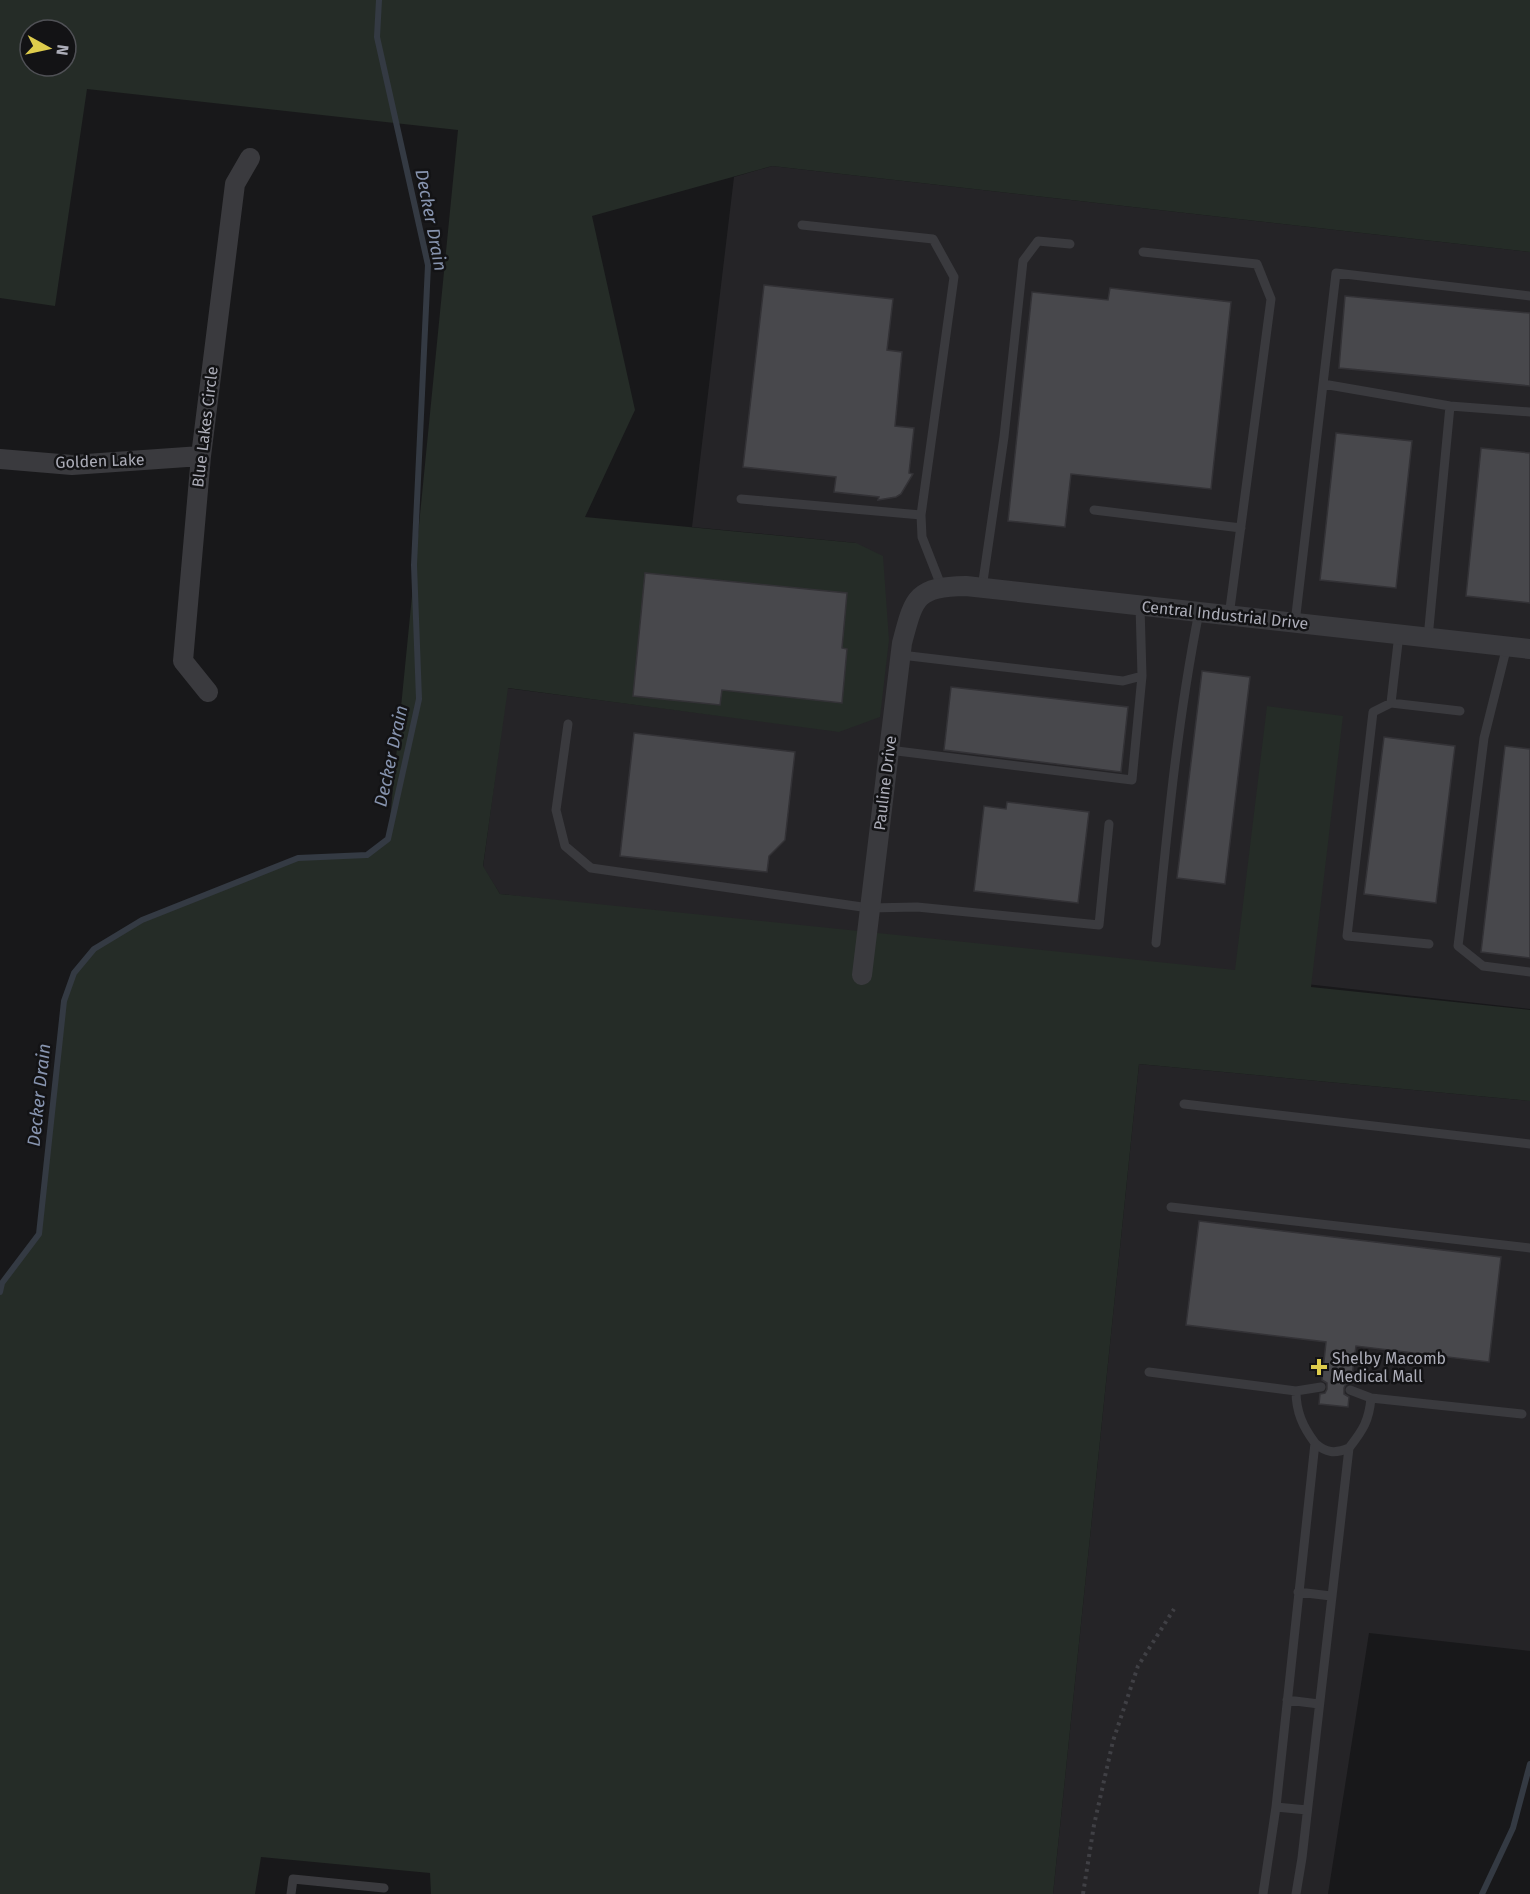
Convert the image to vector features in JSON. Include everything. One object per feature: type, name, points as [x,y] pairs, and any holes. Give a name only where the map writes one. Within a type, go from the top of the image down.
[{"type":"street","name":"Blue Lakes Circle","points":[[208,692],[183,661],[201,456],[235,184],[250,158]]},
{"type":"street","name":"Golden Lake","points":[[0,459],[72,465],[201,456]]},
{"type":"street","name":"Central Industrial Drive","points":[[921,594],[942,588],[966,586],[1530,649]]},
{"type":"street","name":"Pauline Drive","points":[[862,975],[901,655],[909,614],[921,594]]},
{"type":"lane","points":[[802,225],[933,239],[954,277],[921,515],[922,537],[942,588]]},
{"type":"lane","points":[[982,588],[1004,436],[1023,261],[1038,241],[1070,244]]},
{"type":"lane","points":[[1143,252],[1257,264],[1271,299],[1229,615]]},
{"type":"lane","points":[[1295,623],[1336,273],[1530,296]]},
{"type":"lane","points":[[1323,384],[1450,406],[1530,412]]},
{"type":"lane","points":[[1428,638],[1450,406]]},
{"type":"lane","points":[[741,499],[921,515]]},
{"type":"lane","points":[[1094,510],[1241,528]]},
{"type":"lane","points":[[889,750],[1132,780],[1142,676],[1140,606]]},
{"type":"lane","points":[[1156,943],[1175,759],[1199,612]]},
{"type":"lane","points":[[1391,703],[1399,634]]},
{"type":"lane","points":[[1507,646],[1484,738],[1458,946],[1483,966],[1530,972]]},
{"type":"lane","points":[[901,655],[1123,681],[1142,676]]},
{"type":"lane","points":[[1429,944],[1347,936],[1374,712],[1391,703],[1460,711]]},
{"type":"lane","points":[[568,724],[556,810],[565,846],[591,868],[869,908],[917,907],[1099,925],[1109,824]]},
{"type":"lane","points":[[1184,1104],[1530,1144]]},
{"type":"lane","points":[[1171,1207],[1530,1248]]},
{"type":"lane","points":[[1149,1372],[1296,1391],[1321,1387]]},
{"type":"lane","points":[[1350,1390],[1371,1398],[1522,1414]]},
{"type":"lane","points":[[1296,1391],[1300,1419],[1315,1443],[1324,1451],[1338,1452],[1349,1448]]},
{"type":"lane","points":[[1296,1894],[1349,1448],[1364,1428],[1370,1411],[1371,1398]]},
{"type":"lane","points":[[1263,1894],[1275,1807],[1315,1443]]},
{"type":"lane","points":[[1298,1592],[1331,1596]]},
{"type":"lane","points":[[1287,1700],[1319,1704]]},
{"type":"lane","points":[[1275,1807],[1307,1810]]},
{"type":"lane","points":[[291,1894],[293,1879],[384,1888]]},
{"type":"path","points":[[1083,1894],[1094,1825],[1113,1741],[1138,1666],[1174,1609]]},
{"type":"shaded area","points":[[0,0],[1530,0],[1530,252],[772,166],[592,216],[635,410],[585,517],[856,543],[883,556],[889,640],[880,717],[839,732],[508,688],[483,866],[500,894],[1235,970],[1267,706],[1343,716],[1311,987],[1530,1010],[1530,1101],[1139,1064],[1053,1894],[431,1894],[430,1873],[261,1857],[255,1894],[0,1894],[0,1292],[2,1283],[39,1234],[64,1001],[74,973],[94,949],[142,920],[298,858],[367,855],[388,839],[458,130],[87,89],[55,306],[0,298]]},
{"type":"shaded area","points":[[772,166],[1530,252],[1530,1009],[500,894],[483,867],[507,688],[839,731],[856,543],[692,527],[734,177]]},
{"type":"shaded area","name":"Shelby Macomb Medical Mall","points":[[1139,1064],[1530,1101],[1530,1651],[1369,1633],[1328,1894],[1053,1894]]},
{"type":"building","points":[[764,285],[893,299],[887,350],[902,352],[895,426],[914,428],[909,473],[913,474],[901,494],[878,500],[879,497],[834,492],[836,477],[743,467]]},
{"type":"building","points":[[1110,288],[1231,302],[1211,489],[1071,474],[1065,527],[1008,521],[1032,292],[1108,300]]},
{"type":"building","points":[[1345,296],[1530,313],[1530,386],[1339,368]]},
{"type":"building","points":[[1336,433],[1412,441],[1396,588],[1320,580]]},
{"type":"building","points":[[1481,448],[1530,453],[1530,603],[1466,596]]},
{"type":"building","points":[[645,573],[847,593],[842,648],[847,649],[842,703],[722,690],[720,705],[633,696]]},
{"type":"building","points":[[1202,671],[1250,677],[1225,884],[1177,878]]},
{"type":"building","points":[[951,687],[1128,707],[1121,772],[944,750]]},
{"type":"building","points":[[634,733],[795,752],[785,840],[769,856],[767,872],[620,856]]},
{"type":"building","points":[[1384,737],[1455,746],[1436,903],[1364,894]]},
{"type":"building","points":[[1505,746],[1530,749],[1530,958],[1481,952]]},
{"type":"building","points":[[1007,802],[1089,812],[1078,903],[974,891],[984,806],[1006,809]]},
{"type":"building","points":[[1199,1221],[1501,1257],[1489,1362],[1356,1346],[1351,1383],[1346,1384],[1344,1388],[1344,1394],[1349,1397],[1348,1407],[1319,1404],[1320,1394],[1325,1393],[1327,1389],[1327,1383],[1322,1380],[1326,1342],[1186,1325]]},
{"type":"waterway","name":"Decker Drain","points":[[0,1292],[2,1283],[39,1234],[64,1001],[74,973],[94,949],[142,920],[298,858],[367,855],[388,839],[419,699],[414,565],[428,265],[377,37],[379,0]]},
{"type":"waterway","points":[[1482,1894],[1513,1828],[1530,1764]]},
{"type":"place","name":"Shelby Macomb Medical Mall","points":[[1319,1367]]}]
